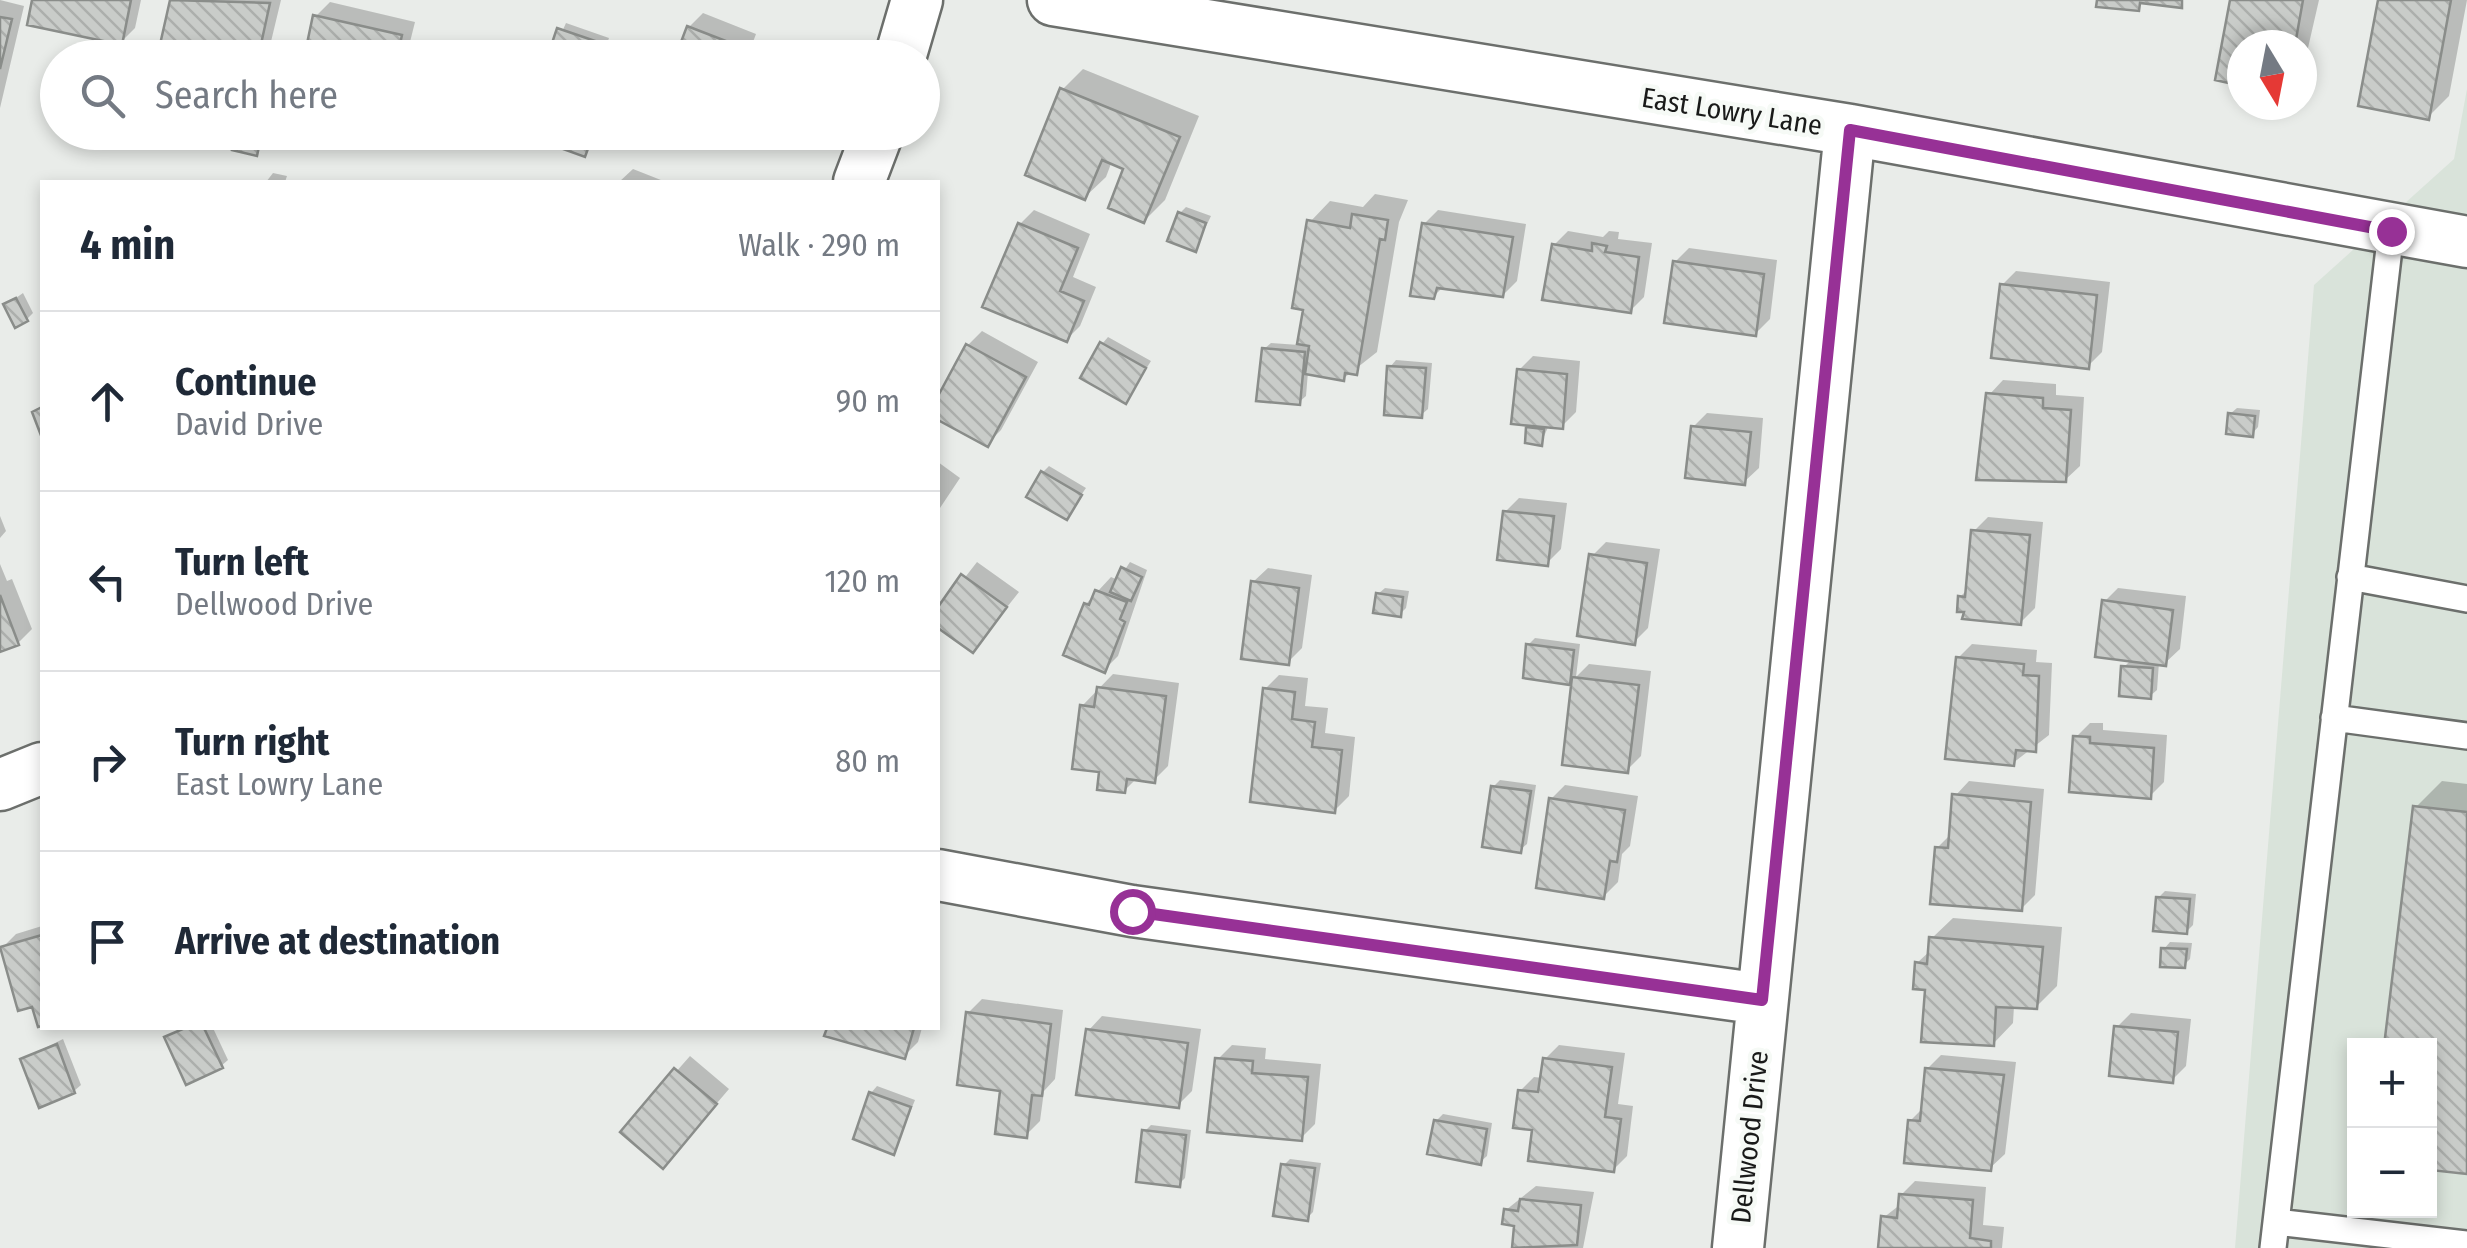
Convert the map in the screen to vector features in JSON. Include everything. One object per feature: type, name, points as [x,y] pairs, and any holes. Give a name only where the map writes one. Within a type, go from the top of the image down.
[{"type":"street","points":[[905,40],[917,0]]},
{"type":"street","name":"East Lowry Lane","points":[[1053,0],[1850,130],[2467,242]]},
{"type":"street","name":"Dellwood Drive","points":[[1738,1248],[1850,130]]},
{"type":"street","points":[[860,180],[871,150]]},
{"type":"street","points":[[0,785],[40,769]]},
{"type":"street","points":[[940,875],[1132,911],[1762,1000]]},
{"type":"lane","points":[[2274,1248],[2391,231]]},
{"type":"lane","points":[[2350,578],[2467,599]]},
{"type":"lane","points":[[2334,718],[2467,736]]},
{"type":"lane","points":[[2276,1222],[2467,1244]]},
{"type":"shaded area","points":[[2467,89],[2467,1248],[2235,1248],[2314,285],[2454,159]]},
{"type":"building","points":[[32,0],[131,0],[123,40],[98,40],[27,25]]},
{"type":"building","points":[[170,0],[270,3],[262,40],[161,40]]},
{"type":"building","points":[[2097,0],[2182,0],[2182,8],[2140,3],[2139,11],[2096,7]]},
{"type":"building","points":[[2230,0],[2303,0],[2298,30],[2227,30],[2227,83],[2215,80]]},
{"type":"building","points":[[2378,0],[2451,0],[2429,120],[2358,106]]},
{"type":"building","points":[[313,15],[402,35],[401,40],[308,40]]},
{"type":"building","points":[[0,17],[12,19],[0,69]]},
{"type":"building","points":[[687,26],[723,40],[682,40]]},
{"type":"building","points":[[557,28],[592,40],[553,40]]},
{"type":"building","points":[[1060,88],[1180,137],[1144,223],[1108,208],[1123,169],[1102,160],[1085,200],[1025,175]]},
{"type":"building","points":[[232,150],[258,150],[257,156]]},
{"type":"building","points":[[566,150],[588,150],[585,157]]},
{"type":"building","points":[[1178,212],[1206,223],[1196,252],[1167,241]]},
{"type":"building","points":[[1352,214],[1388,220],[1385,240],[1380,239],[1357,375],[1345,373],[1344,381],[1305,374],[1309,346],[1297,344],[1303,310],[1292,308],[1307,220],[1350,228]]},
{"type":"building","points":[[1018,223],[1078,248],[1060,291],[1084,301],[1067,342],[982,307]]},
{"type":"building","points":[[1422,223],[1513,237],[1503,297],[1437,288],[1434,299],[1410,296]]},
{"type":"building","points":[[1592,243],[1607,246],[1605,252],[1639,257],[1631,313],[1542,300],[1552,244],[1592,251]]},
{"type":"building","points":[[1673,261],[1764,274],[1756,336],[1664,323]]},
{"type":"building","points":[[2000,284],[2097,295],[2089,369],[1991,358]]},
{"type":"building","points":[[16,298],[28,321],[15,328],[3,304]]},
{"type":"building","points":[[1100,342],[1146,368],[1126,404],[1080,378]]},
{"type":"building","points":[[966,344],[1026,377],[988,447],[940,421],[940,392]]},
{"type":"building","points":[[1262,348],[1305,352],[1300,405],[1256,401]]},
{"type":"building","points":[[1387,366],[1426,368],[1422,418],[1384,415]]},
{"type":"building","points":[[1517,369],[1567,374],[1563,429],[1511,424]]},
{"type":"building","points":[[1986,393],[2043,398],[2043,408],[2071,410],[2066,482],[1976,480]]},
{"type":"building","points":[[40,408],[40,433],[32,412]]},
{"type":"building","points":[[2228,413],[2255,416],[2253,437],[2226,434]]},
{"type":"building","points":[[1691,426],[1751,432],[1745,485],[1685,478]]},
{"type":"building","points":[[1526,427],[1544,429],[1542,446],[1525,443]]},
{"type":"building","points":[[1041,471],[1082,495],[1067,520],[1026,497]]},
{"type":"building","points":[[1503,511],[1554,516],[1548,566],[1497,560]]},
{"type":"building","points":[[1971,530],[2030,535],[2021,625],[1962,619],[1964,612],[1957,612],[1958,596],[1965,597]]},
{"type":"building","points":[[1589,554],[1647,563],[1635,645],[1577,636]]},
{"type":"building","points":[[1121,567],[1142,577],[1131,601],[1110,592]]},
{"type":"building","points":[[961,574],[1007,607],[973,653],[940,629],[940,604]]},
{"type":"building","points":[[1251,581],[1299,588],[1289,665],[1241,659]]},
{"type":"building","points":[[1095,590],[1127,602],[1120,619],[1125,622],[1105,673],[1063,655],[1084,603],[1089,605]]},
{"type":"building","points":[[1376,593],[1403,597],[1401,617],[1373,613]]},
{"type":"building","points":[[0,595],[19,645],[0,652]]},
{"type":"building","points":[[2102,600],[2173,610],[2166,666],[2095,657]]},
{"type":"building","points":[[1526,644],[1574,650],[1570,685],[1523,678]]},
{"type":"building","points":[[1956,657],[2024,664],[2023,675],[2039,676],[2036,752],[2016,750],[2014,766],[1945,759]]},
{"type":"building","points":[[2121,666],[2153,668],[2151,699],[2119,696]]},
{"type":"building","points":[[1572,677],[1639,685],[1628,773],[1562,765]]},
{"type":"building","points":[[1097,687],[1166,696],[1155,783],[1127,779],[1125,793],[1097,790],[1099,772],[1072,769],[1080,705],[1094,707]]},
{"type":"building","points":[[1263,688],[1295,692],[1292,719],[1315,722],[1312,747],[1342,750],[1335,813],[1250,802]]},
{"type":"building","points":[[2073,736],[2090,737],[2090,743],[2154,748],[2151,799],[2069,792]]},
{"type":"building","points":[[1491,786],[1531,791],[1521,853],[1482,847]]},
{"type":"building","points":[[1952,794],[2031,802],[2022,911],[1930,904],[1935,847],[1948,848]]},
{"type":"building","points":[[1549,798],[1625,810],[1617,862],[1610,861],[1604,899],[1536,888]]},
{"type":"building","points":[[2413,806],[2467,812],[2467,1174],[2437,1171],[2437,1038],[2385,1038]]},
{"type":"building","points":[[2156,897],[2190,899],[2187,934],[2153,931]]},
{"type":"building","points":[[40,936],[40,1026],[32,1007],[18,1011],[0,947]]},
{"type":"building","points":[[1929,937],[2043,947],[2037,1009],[1996,1007],[1994,1046],[1921,1042],[1925,990],[1913,989],[1915,962],[1927,964]]},
{"type":"building","points":[[2161,948],[2187,949],[2185,968],[2160,967]]},
{"type":"building","points":[[966,1012],[1051,1024],[1042,1096],[1032,1095],[1027,1138],[995,1134],[1000,1091],[957,1085]]},
{"type":"building","points":[[2114,1026],[2178,1032],[2173,1083],[2109,1076]]},
{"type":"building","points":[[1086,1029],[1188,1043],[1179,1108],[1076,1095]]},
{"type":"building","points":[[180,1030],[205,1030],[223,1068],[186,1085],[164,1037]]},
{"type":"building","points":[[826,1030],[913,1030],[905,1059],[824,1036]]},
{"type":"building","points":[[57,1044],[75,1093],[39,1108],[20,1059]]},
{"type":"building","points":[[1215,1058],[1253,1061],[1252,1073],[1308,1077],[1302,1141],[1207,1132]]},
{"type":"building","points":[[1543,1058],[1612,1067],[1605,1117],[1621,1119],[1614,1172],[1528,1161],[1532,1130],[1513,1128],[1518,1090],[1538,1092]]},
{"type":"building","points":[[674,1068],[717,1104],[663,1169],[620,1132]]},
{"type":"building","points":[[1925,1068],[2004,1075],[1991,1171],[1904,1163],[1908,1120],[1920,1121]]},
{"type":"building","points":[[869,1092],[911,1107],[894,1155],[853,1139]]},
{"type":"building","points":[[1434,1120],[1487,1129],[1481,1165],[1427,1154]]},
{"type":"building","points":[[1142,1130],[1186,1135],[1180,1187],[1136,1182]]},
{"type":"building","points":[[1281,1164],[1315,1168],[1308,1221],[1273,1216]]},
{"type":"building","points":[[1899,1194],[1973,1200],[1970,1238],[1991,1241],[1991,1248],[1878,1248],[1881,1216],[1897,1218]]},
{"type":"building","points":[[1520,1199],[1581,1205],[1577,1245],[1512,1248],[1514,1226],[1502,1224],[1504,1209],[1518,1211]]},
{"type":"route","points":[[1132,911],[1762,1000],[1850,130],[2391,231]]}]
